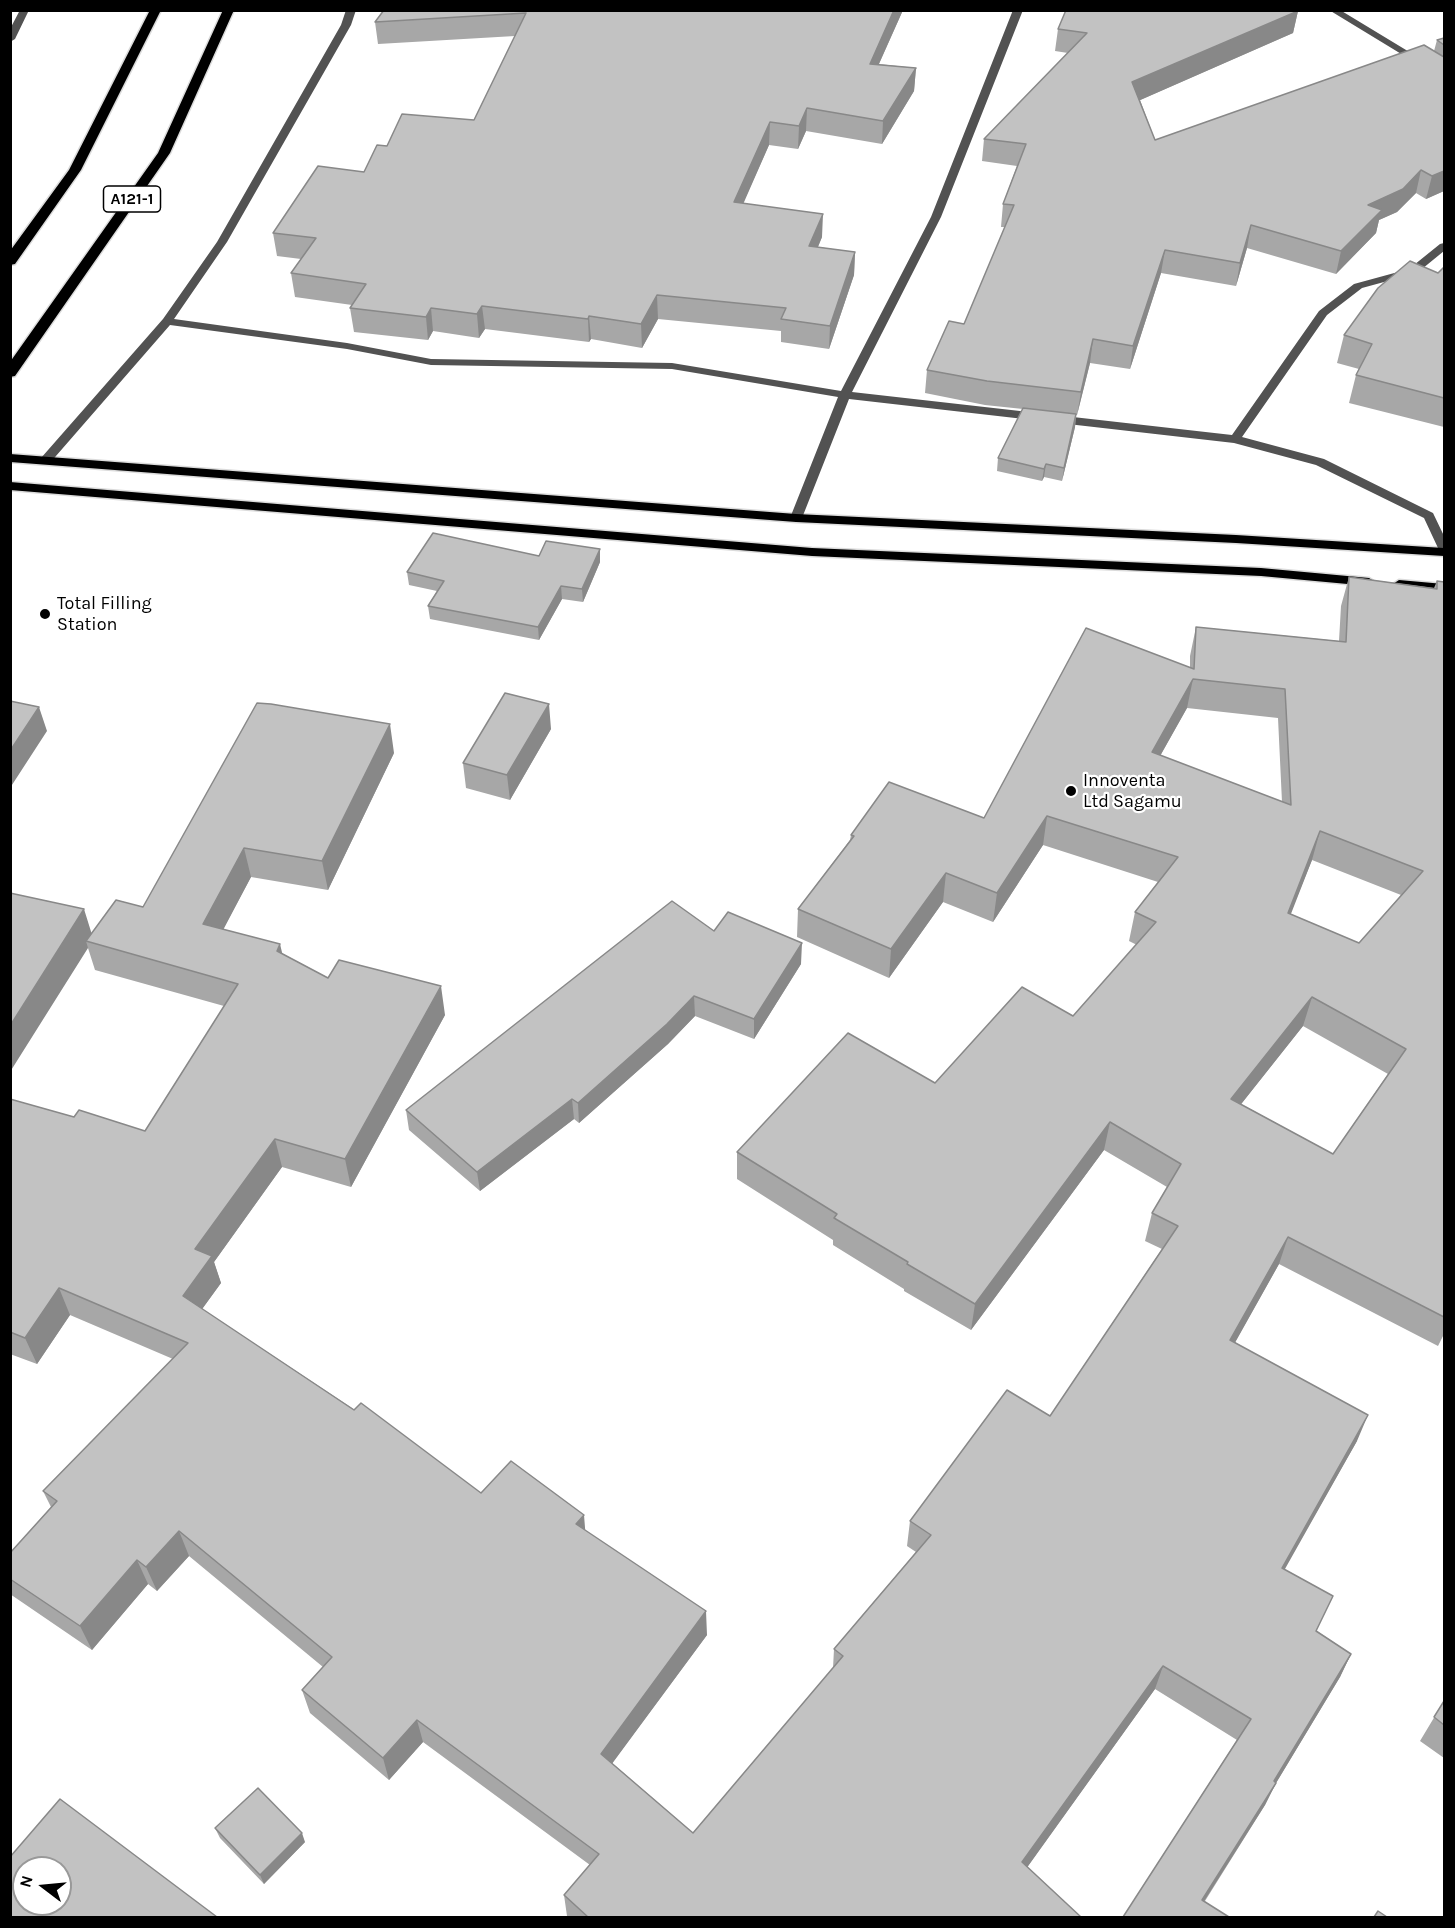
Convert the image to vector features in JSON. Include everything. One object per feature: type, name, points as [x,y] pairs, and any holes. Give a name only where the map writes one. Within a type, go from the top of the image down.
[{"type":"highway","points":[[10,261],[75,170],[156,10]]},
{"type":"highway","name":"A121-1","points":[[10,373],[164,153],[229,10]]},
{"type":"main road","points":[[10,458],[796,518],[1444,550]]},
{"type":"main road","points":[[10,486],[812,552],[1261,572],[1444,588]]},
{"type":"street","points":[[10,39],[25,10]]},
{"type":"street","points":[[45,461],[167,321],[222,242],[346,25],[351,10]]},
{"type":"street","points":[[796,518],[845,395],[936,217],[1018,10]]},
{"type":"street","points":[[1332,10],[1444,77]]},
{"type":"street","points":[[1235,439],[1323,313],[1358,286],[1413,271],[1444,246]]},
{"type":"street","points":[[167,321],[347,346],[431,362],[672,366],[845,395],[1235,439],[1320,462],[1429,516],[1444,550]]},
{"type":"street","points":[[1429,516],[1444,512]]},
{"type":"building","points":[[384,10],[894,10],[870,64],[916,68],[883,121],[807,108],[799,126],[770,122],[734,202],[823,214],[809,246],[855,252],[830,326],[781,319],[786,308],[657,295],[641,324],[589,316],[588,319],[482,306],[477,314],[431,308],[426,317],[350,308],[366,284],[291,273],[316,238],[273,233],[318,166],[364,172],[377,145],[387,146],[402,114],[474,120],[526,13],[375,22]]},
{"type":"building","points":[[1066,10],[1298,11],[1132,82],[1155,140],[1424,45],[1444,57],[1444,171],[1432,176],[1421,170],[1403,189],[1368,205],[1382,210],[1341,251],[1251,225],[1240,263],[1165,250],[1133,346],[1093,339],[1081,392],[987,381],[927,370],[949,321],[964,324],[1014,205],[1003,204],[1026,144],[984,139],[1087,33],[1058,29]]},
{"type":"building","points":[[1444,38],[1444,45],[1437,40]]},
{"type":"building","points":[[1410,261],[1438,273],[1444,267],[1444,398],[1356,375],[1372,344],[1344,335],[1378,288]]},
{"type":"building","points":[[1023,408],[1076,414],[1064,468],[1046,464],[1044,469],[998,458]]},
{"type":"building","points":[[433,533],[539,556],[546,541],[600,549],[582,589],[561,586],[538,627],[428,606],[444,581],[407,572]]},
{"type":"building","points":[[1349,577],[1437,589],[1437,581],[1444,582],[1444,1317],[1288,1237],[1230,1340],[1368,1415],[1282,1568],[1333,1596],[1316,1631],[1351,1654],[1274,1781],[1276,1783],[1202,1900],[1229,1917],[1123,1917],[1251,1719],[1163,1666],[1022,1862],[1081,1917],[588,1917],[564,1895],[599,1854],[417,1720],[383,1758],[302,1690],[332,1657],[179,1531],[146,1567],[137,1560],[80,1626],[10,1579],[10,1553],[57,1501],[43,1491],[188,1343],[59,1288],[25,1338],[10,1332],[10,1099],[74,1117],[79,1110],[145,1131],[238,984],[86,941],[116,900],[143,907],[257,703],[390,724],[322,861],[244,848],[203,924],[280,944],[277,951],[328,978],[339,960],[441,986],[345,1159],[275,1139],[195,1249],[212,1256],[183,1296],[354,1410],[361,1403],[481,1493],[511,1461],[584,1515],[576,1524],[706,1611],[601,1754],[693,1833],[843,1656],[834,1649],[931,1535],[910,1521],[1007,1390],[1050,1416],[1178,1226],[1152,1213],[1181,1164],[1110,1122],[975,1304],[834,1218],[837,1214],[737,1152],[848,1033],[935,1083],[1022,987],[1073,1016],[1156,922],[1135,912],[1178,857],[1047,816],[997,893],[946,873],[891,949],[798,909],[854,836],[851,835],[889,782],[984,818],[1086,628],[1194,669],[1196,627],[1346,642]],"holes":[[[1193,679],[1285,689],[1291,805],[1152,752]],[[1320,831],[1423,871],[1359,943],[1288,913]],[[1312,997],[1406,1049],[1333,1154],[1231,1099]]]},
{"type":"building","points":[[505,693],[549,704],[507,775],[463,763]]},
{"type":"building","points":[[10,701],[39,707],[10,751]]},
{"type":"building","points":[[10,893],[84,909],[10,1026]]},
{"type":"building","points":[[672,901],[714,931],[728,912],[802,943],[754,1019],[694,996],[667,1024],[578,1103],[572,1099],[477,1172],[406,1110]]},
{"type":"building","points":[[1444,1701],[1444,1725],[1434,1717]]},
{"type":"building","points":[[258,1788],[302,1833],[260,1875],[215,1828]]},
{"type":"building","points":[[60,1799],[217,1917],[10,1917],[10,1857]]},
{"type":"building","points":[[1378,1911],[1387,1917],[1374,1917]]},
{"type":"place","name":"Total Filling Station","points":[[45,614]]},
{"type":"place","name":"Innoventa Ltd Sagamu","points":[[1071,791]]}]
